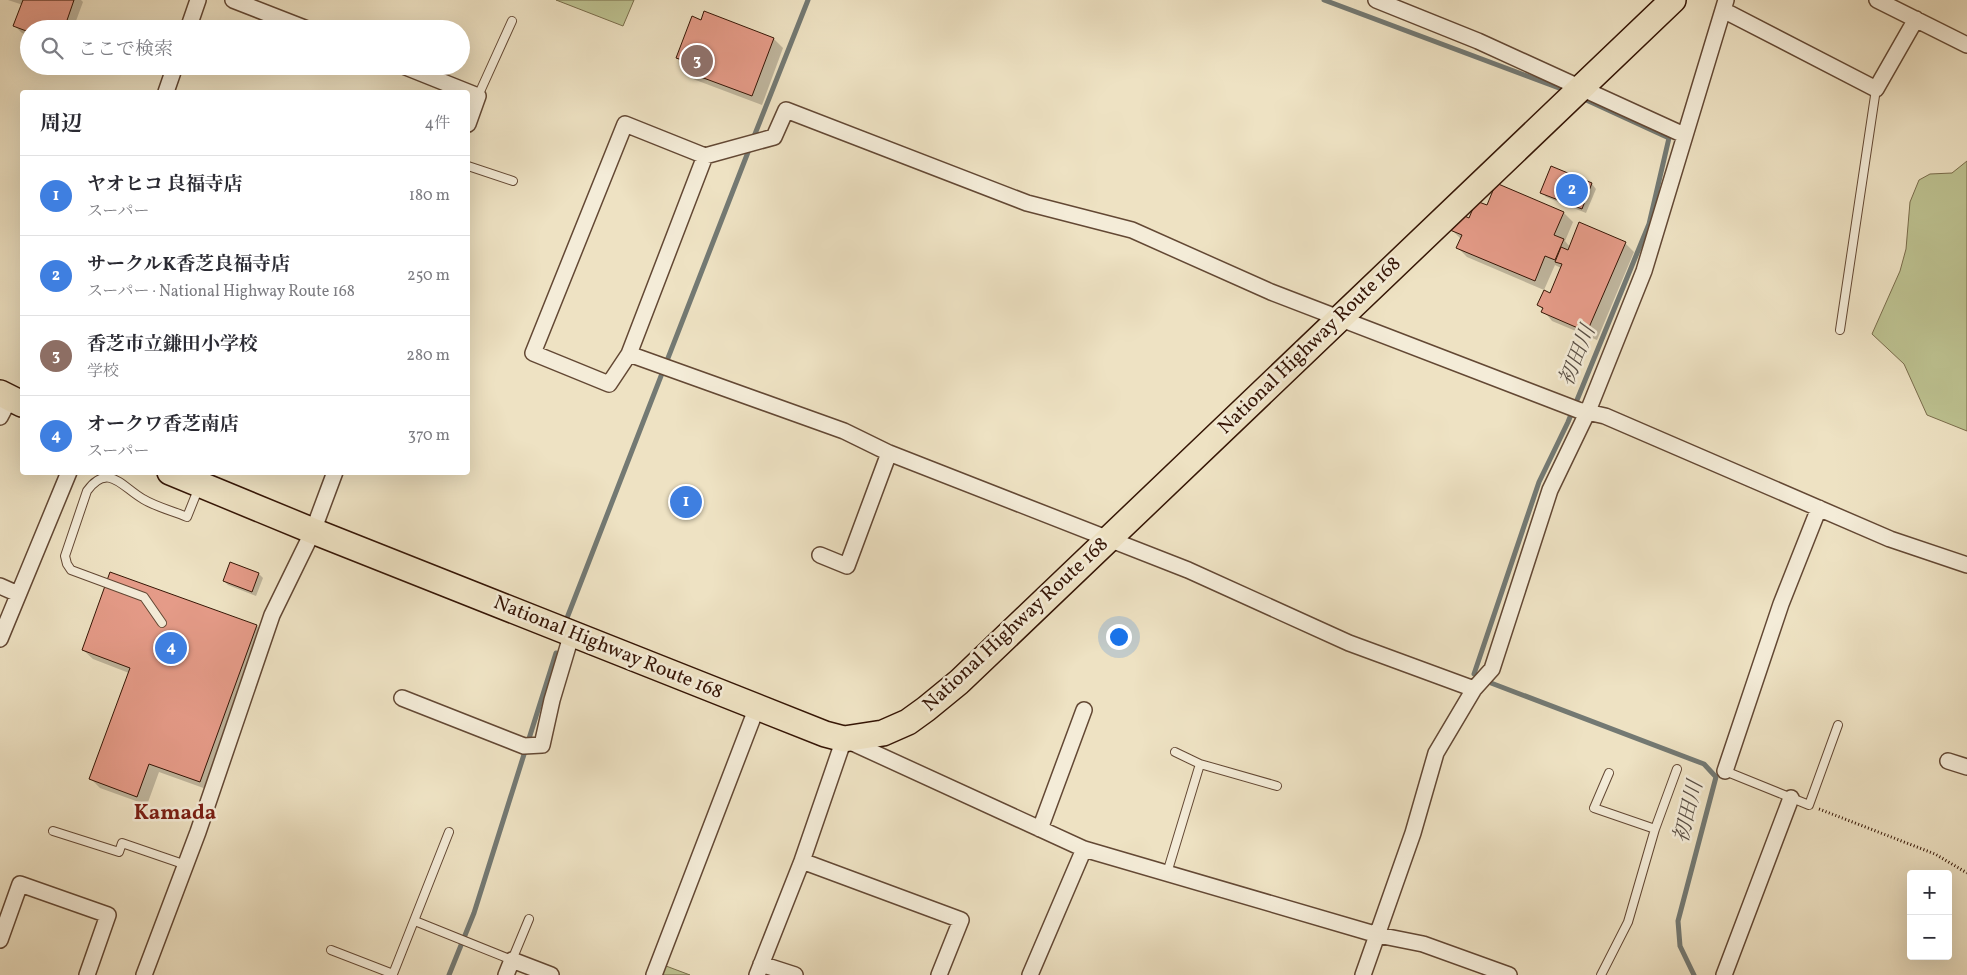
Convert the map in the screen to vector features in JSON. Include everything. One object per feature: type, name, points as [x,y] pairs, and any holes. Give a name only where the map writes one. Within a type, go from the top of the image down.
[{"type":"highway","name":"National Highway Route 168","points":[[177,475],[757,707],[844,739],[883,733],[908,722],[959,682],[1673,0]]},
{"type":"street","points":[[191,20],[198,0]]},
{"type":"street","points":[[233,0],[284,20]]},
{"type":"street","points":[[1376,0],[1478,41],[1684,136]]},
{"type":"street","points":[[1878,0],[1967,45]]},
{"type":"street","points":[[1363,975],[1413,834],[1436,753],[1474,689],[1492,669],[1578,409],[1644,271],[1724,5],[1876,89],[1916,20]]},
{"type":"street","points":[[167,90],[172,75]]},
{"type":"street","points":[[426,75],[463,90]]},
{"type":"street","points":[[470,93],[478,96],[470,118]]},
{"type":"street","points":[[705,156],[629,354],[609,384],[533,353],[625,124],[705,156],[774,137],[786,110],[1027,203],[1132,230],[1271,292],[1341,317],[1578,409],[1604,416],[1890,539],[1967,565]]},
{"type":"street","points":[[629,354],[844,431],[889,452],[1188,570],[1349,642],[1474,689]]},
{"type":"street","points":[[820,555],[847,566],[889,452]]},
{"type":"street","points":[[0,639],[68,475]]},
{"type":"street","points":[[144,975],[186,865],[272,615],[313,531],[334,475]]},
{"type":"street","points":[[1725,772],[1781,604],[1819,508]]},
{"type":"street","points":[[0,586],[18,594]]},
{"type":"street","points":[[402,698],[529,746],[542,745],[552,700],[572,633]]},
{"type":"street","points":[[654,975],[757,707]]},
{"type":"street","points":[[1040,829],[1084,710]]},
{"type":"street","points":[[795,975],[759,969],[802,862],[844,739],[1084,849],[1378,935],[1422,944],[1509,975]]},
{"type":"street","points":[[1948,761],[1967,767]]},
{"type":"street","points":[[1724,975],[1791,798]]},
{"type":"street","points":[[1030,975],[1084,849]]},
{"type":"street","points":[[802,862],[961,920],[939,975]]},
{"type":"street","points":[[0,940],[20,884],[108,915],[87,975]]},
{"type":"street","points":[[506,975],[512,960],[551,975]]},
{"type":"lane","points":[[478,96],[512,20]]},
{"type":"lane","points":[[1840,330],[1876,89]]},
{"type":"lane","points":[[470,167],[513,181]]},
{"type":"lane","points":[[162,623],[144,597],[72,570],[65,556],[87,492],[100,479],[109,477],[126,486],[142,499],[187,517],[200,485]]},
{"type":"lane","points":[[1725,772],[1809,805],[1838,725]]},
{"type":"lane","points":[[1175,752],[1200,764],[1277,786]]},
{"type":"lane","points":[[1167,873],[1200,764]]},
{"type":"lane","points":[[1601,975],[1628,922],[1655,830],[1677,769]]},
{"type":"lane","points":[[1609,773],[1594,808],[1655,830]]},
{"type":"lane","points":[[53,832],[119,852],[122,843],[186,865]]},
{"type":"lane","points":[[332,950],[393,974],[449,832]]},
{"type":"lane","points":[[415,921],[512,960],[528,919]]},
{"type":"path","points":[[1809,805],[1935,854],[1967,873]]},
{"type":"green space","points":[[556,0],[634,0],[623,26]]},
{"type":"green space","points":[[1967,161],[1967,431],[1927,415],[1904,364],[1872,334],[1900,271],[1906,249],[1910,202],[1919,180],[1930,174],[1952,173]]},
{"type":"green space","points":[[666,966],[690,975],[662,975]]},
{"type":"building","points":[[23,0],[74,0],[67,20],[20,20],[20,29],[13,26]]},
{"type":"building","points":[[704,11],[774,38],[752,96],[682,70],[685,61],[676,58],[692,16],[701,20]]},
{"type":"building","points":[[1551,166],[1592,183],[1582,209],[1540,193]]},
{"type":"building","points":[[1496,183],[1564,212],[1554,235],[1564,239],[1555,260],[1545,256],[1535,281],[1456,248],[1462,235],[1450,230],[1460,214],[1469,218],[1476,201],[1487,205]]},
{"type":"building","points":[[1579,222],[1626,242],[1587,332],[1541,312],[1543,308],[1537,305],[1544,290],[1550,293],[1562,264],[1555,262],[1561,247],[1568,250]]},
{"type":"building","points":[[230,562],[259,573],[252,592],[223,581]]},
{"type":"building","points":[[110,572],[257,625],[200,782],[149,764],[137,797],[89,779],[130,668],[82,650]]},
{"type":"waterway","points":[[753,139],[808,0]]},
{"type":"waterway","name":"初田川","points":[[1324,0],[1559,88]]},
{"type":"waterway","name":"初田川","points":[[1474,674],[1539,482],[1568,422],[1649,224],[1669,138],[1582,98]]},
{"type":"waterway","points":[[567,618],[750,147]]},
{"type":"waterway","points":[[449,975],[474,913],[556,653]]},
{"type":"waterway","name":"初田川","points":[[1491,683],[1704,764],[1716,777],[1678,921],[1680,946],[1694,975]]},
{"type":"place","name":"香芝市立鎌田小学校","points":[[697,61]]},
{"type":"place","name":"サークルK香芝良福寺店","points":[[1572,190]]},
{"type":"place","name":"ヤオヒコ 良福寺店","points":[[686,502]]},
{"type":"place","name":"オークワ香芝南店","points":[[171,648]]},
{"type":"district","name":"Kamada","points":[[175,813]]}]
